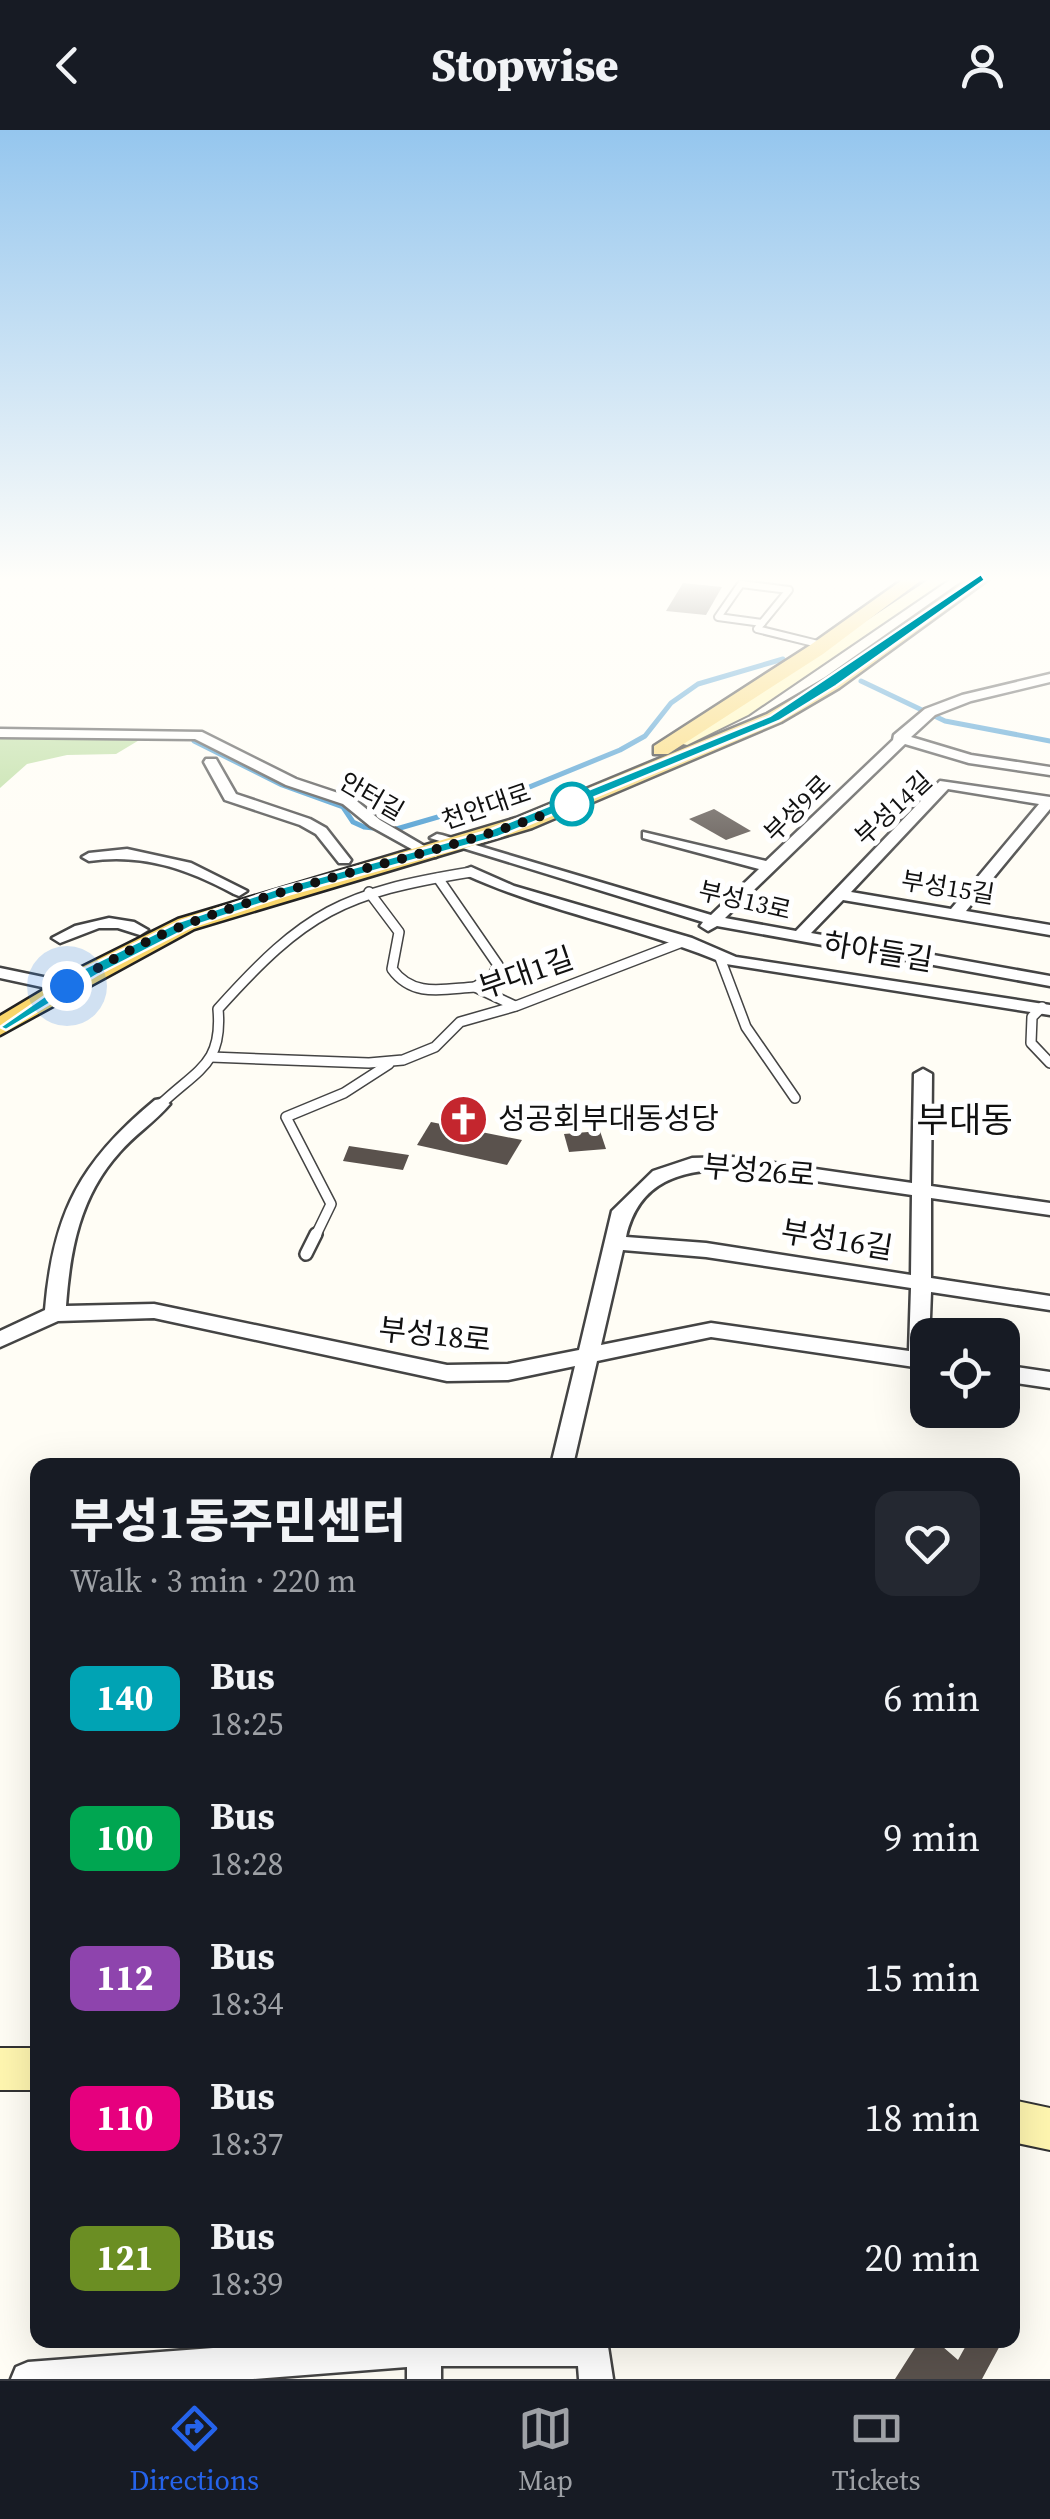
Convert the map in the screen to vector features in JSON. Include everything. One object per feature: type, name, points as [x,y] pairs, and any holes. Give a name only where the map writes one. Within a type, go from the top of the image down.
[{"type":"main road","points":[[668,746],[764,683]]},
{"type":"main road","name":"천안대로","points":[[0,1027],[107,963],[186,924],[577,790],[742,711],[784,683]]},
{"type":"main road","name":"천안대로","points":[[0,1008],[140,930],[240,890],[418,842],[461,845],[540,817],[700,749],[806,683]]},
{"type":"main road","points":[[700,749],[800,704],[830,683]]},
{"type":"main road","points":[[0,2069],[30,2068]]},
{"type":"main road","points":[[1020,2122],[1050,2128]]},
{"type":"street","name":"부성9로","points":[[686,940],[715,922],[911,726],[930,712],[967,698],[1029,683]]},
{"type":"street","name":"안터길","points":[[0,733],[197,736],[291,782],[348,801],[375,824],[418,842]]},
{"type":"street","points":[[899,738],[969,759],[1050,771]]},
{"type":"street","points":[[944,784],[969,759]]},
{"type":"street","points":[[210,762],[230,797],[305,822],[320,831],[328,846],[344,860]]},
{"type":"street","name":"부성14길","points":[[798,938],[944,784],[1050,801]]},
{"type":"street","points":[[956,913],[1050,801]]},
{"type":"street","points":[[648,835],[770,867]]},
{"type":"street","name":"부성13로","points":[[461,845],[715,922],[1050,981]]},
{"type":"street","points":[[88,857],[130,852],[240,890]]},
{"type":"street","name":"하야들길","points":[[471,872],[509,889],[686,940],[720,958],[1046,1008]]},
{"type":"street","name":"부성15길","points":[[838,894],[1050,930]]},
{"type":"street","points":[[60,938],[100,920],[121,922],[140,930]]},
{"type":"street","points":[[0,973],[42,982]]},
{"type":"street","points":[[923,1074],[923,1318]]},
{"type":"street","points":[[55,1314],[58,1256],[70,1211],[113,1142],[160,1104]]},
{"type":"street","name":"부성26로","points":[[564,1458],[622,1211],[660,1176],[692,1164],[733,1163],[1050,1209]]},
{"type":"street","name":"부성16길","points":[[614,1243],[706,1250],[1050,1303]]},
{"type":"street","name":"부성18로","points":[[0,1340],[55,1314],[154,1310],[447,1373],[508,1372],[711,1330],[910,1359]]},
{"type":"street","points":[[1020,1375],[1050,1380]]},
{"type":"street","points":[[28,2379],[243,2371],[423,2356],[594,2349],[596,2379]]},
{"type":"lane","points":[[160,1104],[210,1057],[221,1040],[218,1009],[244,979],[322,916],[369,892],[471,872]]},
{"type":"lane","points":[[369,892],[399,932],[392,969],[404,986],[422,992],[475,986],[492,977],[498,966],[438,878]]},
{"type":"lane","name":"부대1길","points":[[210,1057],[394,1061],[435,1047],[460,1022],[516,1006],[686,940]]},
{"type":"lane","points":[[720,958],[746,1027],[795,1098]]},
{"type":"lane","points":[[475,986],[516,1006]]},
{"type":"lane","points":[[1046,1008],[1032,1016],[1031,1043],[1050,1063]]},
{"type":"lane","points":[[306,1254],[331,1204],[286,1118],[344,1093],[394,1061]]},
{"type":"green space","points":[[0,731],[146,736],[116,754],[67,755],[27,764],[0,788]]},
{"type":"building","points":[[714,809],[751,831],[726,840],[689,819]]},
{"type":"building","points":[[431,1122],[522,1140],[507,1165],[417,1145]]},
{"type":"building","points":[[600,1131],[606,1149],[569,1152],[564,1134]]},
{"type":"building","points":[[349,1146],[409,1155],[403,1170],[343,1161]]},
{"type":"building","points":[[915,2348],[944,2348],[958,2360],[965,2348],[999,2348],[982,2379],[895,2379]]},
{"type":"waterway","points":[[194,741],[282,785],[343,807],[353,822],[364,827],[393,830],[500,799],[620,750],[645,736],[671,703],[702,683]]},
{"type":"waterway","points":[[865,683],[945,721],[1050,741]]},
{"type":"bus line","name":"140","points":[[0,1027],[91,972],[186,924],[282,892],[441,851],[540,817],[748,730],[833,683]]},
{"type":"place","name":"성공회부대동성당","points":[[463,1119]]},
{"type":"district","name":"부대동","points":[[965,1120]]},
{"type":"route","points":[[67,986],[186,924],[282,892],[461,845],[572,804]]}]
